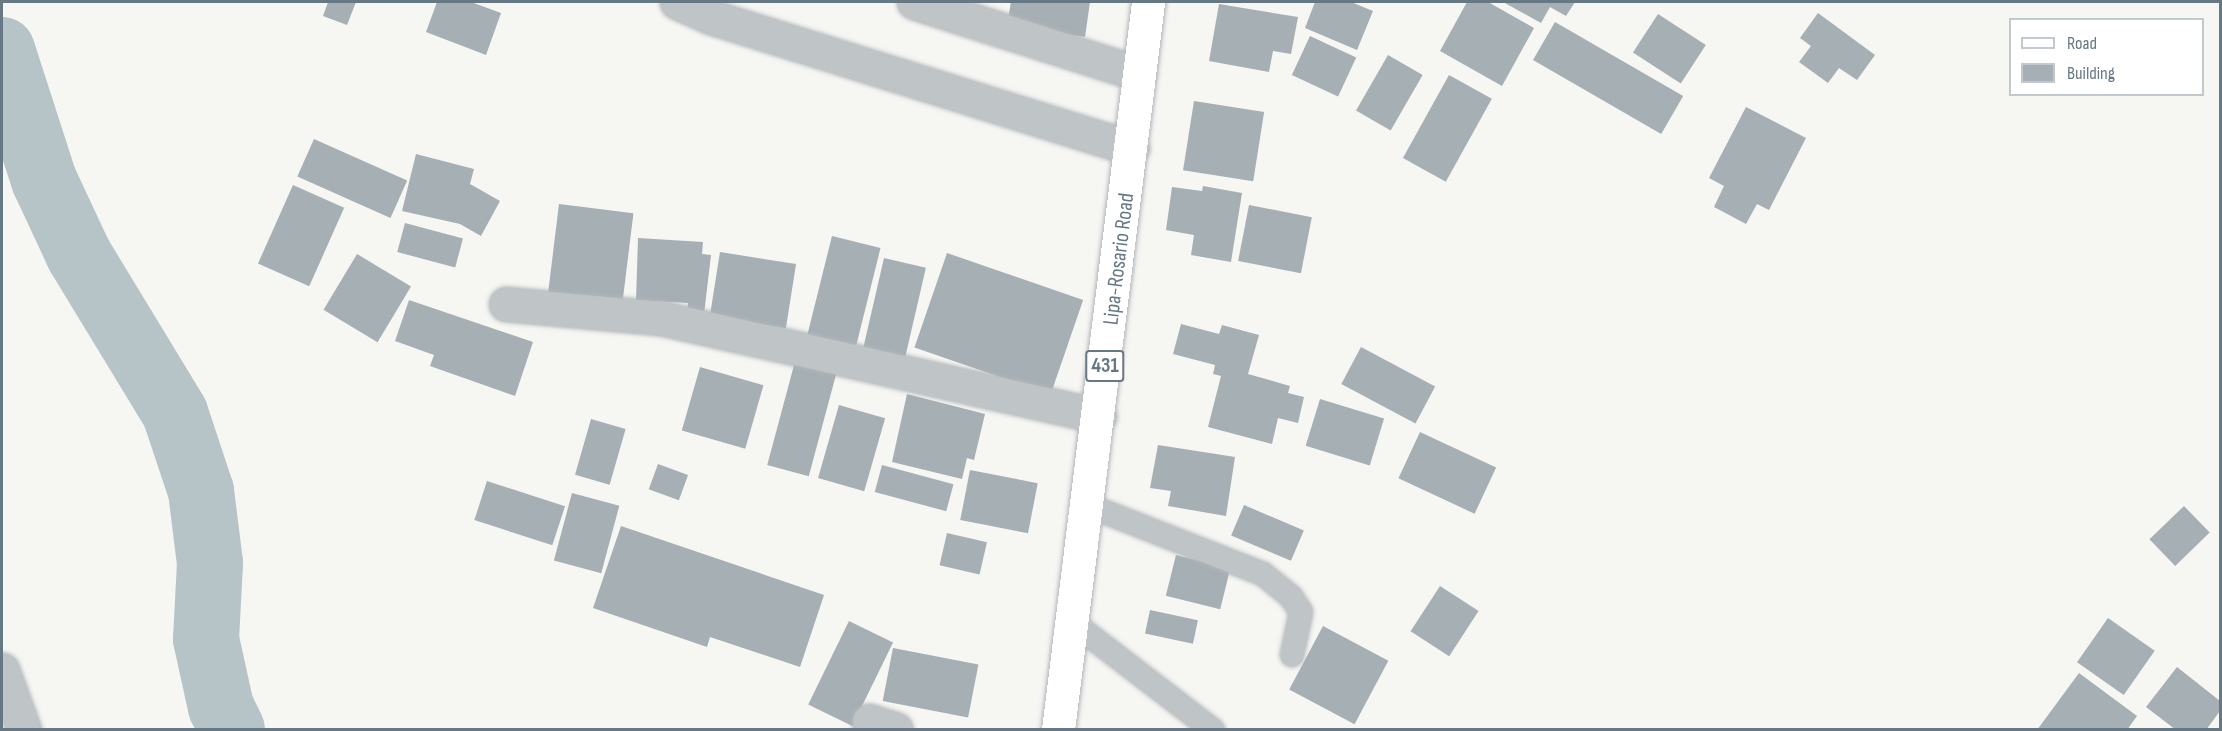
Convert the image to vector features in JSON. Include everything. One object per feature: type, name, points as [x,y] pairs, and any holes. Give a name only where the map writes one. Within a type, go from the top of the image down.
[{"type":"main road","name":"Lipa-Rosario Road","points":[[1058,729],[1099,416],[1148,2]]},
{"type":"street","points":[[676,2],[711,17],[1132,148]]},
{"type":"street","points":[[914,2],[1140,74]]},
{"type":"street","points":[[506,304],[662,318],[1099,416]]},
{"type":"street","points":[[2,670],[24,729]]},
{"type":"lane","points":[[1087,505],[1263,574],[1291,597],[1301,612],[1292,655]]},
{"type":"lane","points":[[1071,622],[1213,729]]},
{"type":"building","points":[[328,2],[356,2],[347,25],[323,16]]},
{"type":"building","points":[[437,2],[471,2],[501,13],[486,55],[426,32]]},
{"type":"building","points":[[1011,2],[1090,2],[1085,37],[1007,25]]},
{"type":"building","points":[[1315,2],[1351,2],[1373,11],[1357,50],[1305,28]]},
{"type":"building","points":[[1467,2],[1488,2],[1534,28],[1502,86],[1440,51]]},
{"type":"building","points":[[1503,2],[1575,2],[1566,16],[1550,7],[1541,23]]},
{"type":"building","points":[[1219,4],[1298,17],[1291,54],[1273,51],[1269,72],[1209,61]]},
{"type":"building","points":[[1818,13],[1875,55],[1857,80],[1839,68],[1828,83],[1799,62],[1811,46],[1800,38]]},
{"type":"building","points":[[1658,14],[1706,45],[1681,84],[1633,53]]},
{"type":"building","points":[[1555,22],[1683,96],[1661,134],[1533,60]]},
{"type":"building","points":[[1310,36],[1356,58],[1338,97],[1292,75]]},
{"type":"building","points":[[1388,55],[1423,75],[1391,130],[1356,110]]},
{"type":"building","points":[[1449,75],[1492,99],[1446,182],[1403,158]]},
{"type":"building","points":[[1194,101],[1264,112],[1253,181],[1183,170]]},
{"type":"building","points":[[1746,107],[1806,138],[1769,210],[1757,204],[1746,224],[1714,207],[1724,186],[1709,178]]},
{"type":"building","points":[[314,139],[407,180],[391,218],[297,176]]},
{"type":"building","points":[[416,154],[474,169],[470,184],[500,201],[481,236],[460,224],[402,211]]},
{"type":"building","points":[[293,185],[344,208],[309,286],[258,264]]},
{"type":"building","points":[[1203,186],[1242,193],[1231,262],[1191,255],[1194,235],[1166,230],[1172,187],[1202,191]]},
{"type":"building","points":[[559,204],[633,213],[622,309],[547,300]]},
{"type":"building","points":[[1249,205],[1312,217],[1301,273],[1238,261]]},
{"type":"building","points":[[405,223],[463,239],[455,268],[397,252]]},
{"type":"building","points":[[832,236],[881,248],[855,349],[807,337]]},
{"type":"building","points":[[638,238],[703,242],[702,254],[711,255],[703,323],[686,321],[688,303],[636,300]]},
{"type":"building","points":[[720,252],[796,264],[786,328],[710,316]]},
{"type":"building","points":[[947,253],[1083,300],[1051,394],[914,348]]},
{"type":"building","points":[[357,254],[411,286],[378,342],[324,310]]},
{"type":"building","points":[[884,258],[926,268],[903,365],[862,355]]},
{"type":"building","points":[[409,300],[533,342],[515,396],[430,366],[434,355],[395,341]]},
{"type":"building","points":[[1181,324],[1219,334],[1222,325],[1259,335],[1248,374],[1290,386],[1288,393],[1304,397],[1298,423],[1278,418],[1272,444],[1208,427],[1221,376],[1213,374],[1215,365],[1173,354]]},
{"type":"building","points":[[1361,347],[1435,386],[1415,424],[1341,384]]},
{"type":"building","points":[[797,354],[839,365],[809,476],[767,465]]},
{"type":"building","points":[[700,367],[763,385],[745,449],[682,430]]},
{"type":"building","points":[[907,394],[985,414],[974,460],[967,458],[962,479],[892,462]]},
{"type":"building","points":[[1320,399],[1384,419],[1370,465],[1306,446]]},
{"type":"building","points":[[839,405],[885,418],[864,491],[818,478]]},
{"type":"building","points":[[591,419],[626,429],[610,485],[575,475]]},
{"type":"building","points":[[1420,432],[1496,467],[1475,514],[1398,478]]},
{"type":"building","points":[[1158,445],[1235,457],[1226,516],[1168,506],[1171,491],[1150,488]]},
{"type":"building","points":[[658,464],[688,475],[679,500],[649,489]]},
{"type":"building","points":[[882,465],[953,484],[946,511],[875,492]]},
{"type":"building","points":[[970,470],[1038,483],[1028,533],[960,520]]},
{"type":"building","points":[[487,481],[565,506],[552,545],[474,520]]},
{"type":"building","points":[[572,493],[619,506],[601,573],[554,561]]},
{"type":"building","points":[[1244,505],[1304,530],[1291,561],[1231,535]]},
{"type":"building","points":[[2184,506],[2210,533],[2175,566],[2149,539]]},
{"type":"building","points":[[621,526],[824,595],[800,667],[710,637],[707,647],[593,608]]},
{"type":"building","points":[[947,533],[987,542],[980,574],[940,565]]},
{"type":"building","points":[[1176,555],[1230,569],[1220,609],[1166,596]]},
{"type":"building","points":[[1440,586],[1479,611],[1449,656],[1411,631]]},
{"type":"building","points":[[1150,610],[1198,620],[1193,644],[1145,633]]},
{"type":"building","points":[[2108,618],[2155,651],[2124,695],[2077,662]]},
{"type":"building","points":[[849,621],[893,642],[852,726],[808,705]]},
{"type":"building","points":[[1323,626],[1388,661],[1355,724],[1289,690]]},
{"type":"building","points":[[893,648],[978,665],[968,718],[883,701]]},
{"type":"building","points":[[2177,667],[2220,701],[2220,711],[2206,730],[2176,730],[2146,707]]},
{"type":"building","points":[[2079,673],[2137,716],[2127,730],[2037,730]]},
{"type":"waterway","points":[[2,50],[44,180],[79,255],[175,413],[201,491],[210,563],[206,639],[221,707],[232,730]]}]
